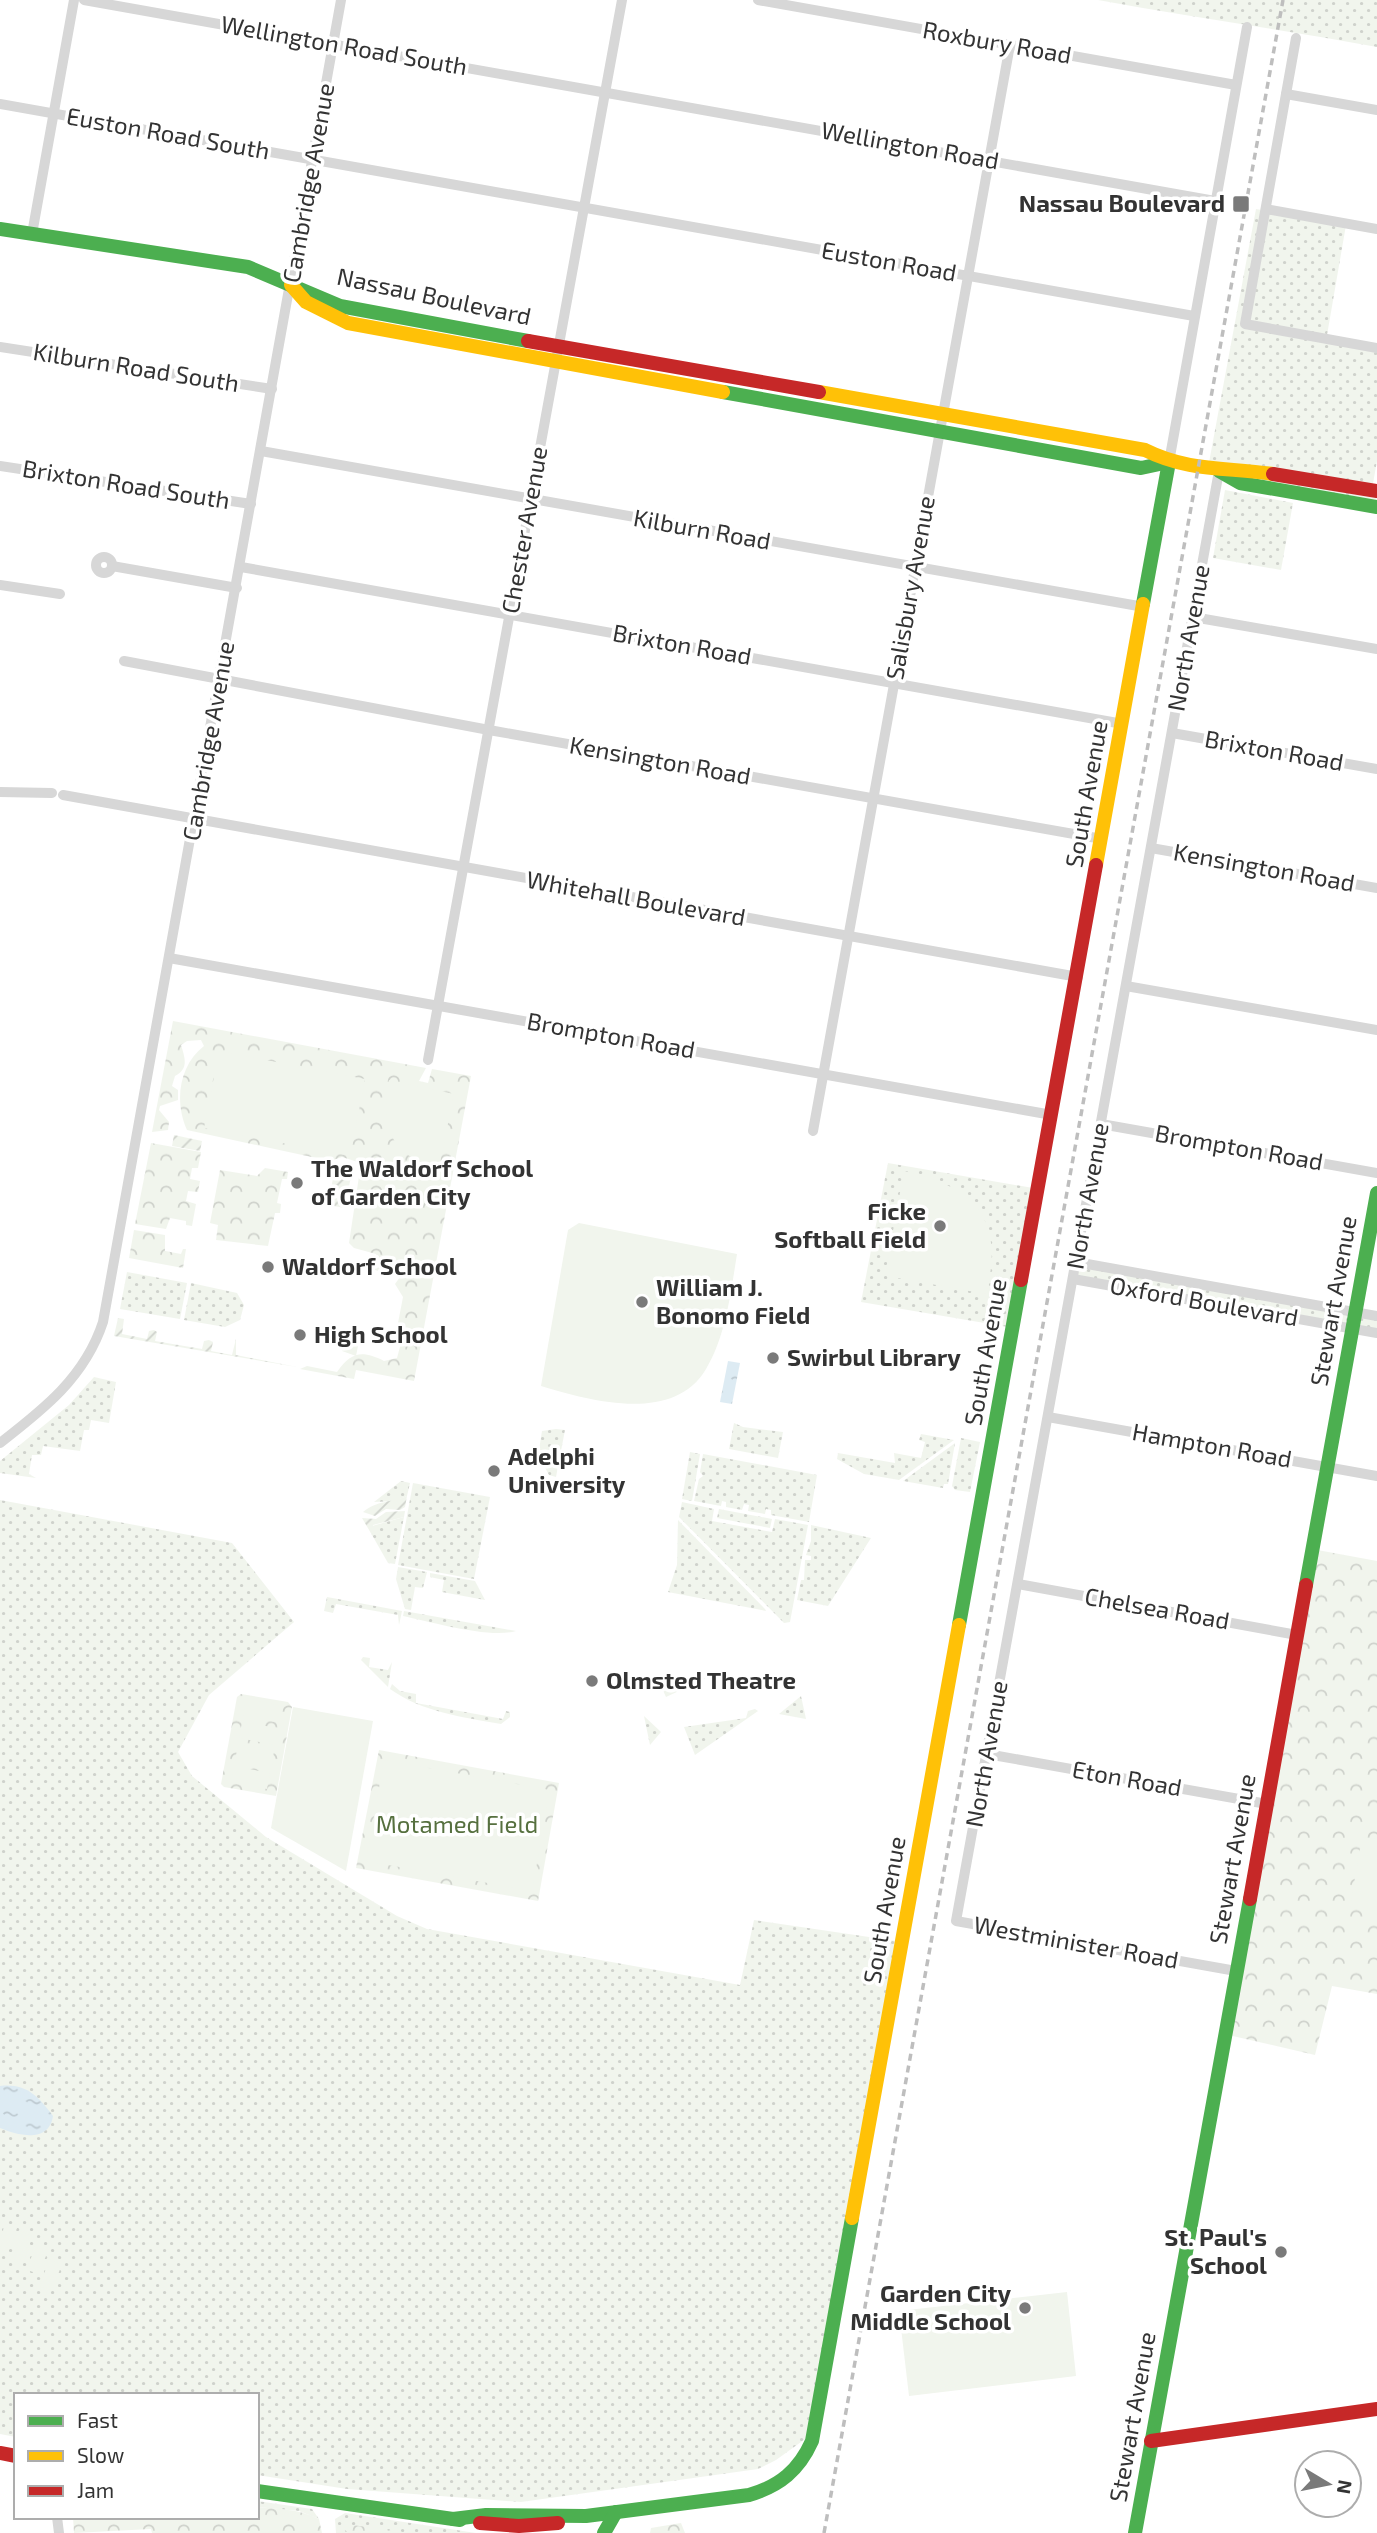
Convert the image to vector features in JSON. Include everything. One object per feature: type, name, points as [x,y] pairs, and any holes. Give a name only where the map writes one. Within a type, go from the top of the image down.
[{"type":"main road","points":[[0,229],[248,267],[291,285]]},
{"type":"main road","name":"Nassau Boulevard","points":[[291,285],[352,309],[1145,450],[1169,462],[1219,471],[1242,469],[1377,491]]},
{"type":"main road","name":"Nassau Boulevard","points":[[291,285],[306,302],[348,323],[1141,468],[1169,462]]},
{"type":"main road","name":"South Avenue","points":[[586,2516],[764,2491],[794,2472],[812,2441],[1169,462]]},
{"type":"main road","name":"Nassau Boulevard","points":[[1219,471],[1240,483],[1377,507]]},
{"type":"main road","name":"Stewart Avenue","points":[[1135,2533],[1377,1193]]},
{"type":"main road","points":[[1151,2441],[1377,2409]]},
{"type":"main road","points":[[259,2491],[497,2525],[532,2533]]},
{"type":"main road","points":[[604,2533],[616,2512]]},
{"type":"main road","points":[[453,2519],[496,2515],[586,2516]]},
{"type":"main road","points":[[497,2525],[539,2525],[586,2516]]},
{"type":"street","points":[[32,234],[74,0]]},
{"type":"street","name":"Wellington Road South","points":[[84,0],[605,92]]},
{"type":"street","name":"Cambridge Avenue","points":[[0,1443],[69,1383],[97,1338],[105,1312],[341,0]]},
{"type":"street","name":"Chester Avenue","points":[[428,1060],[622,0]]},
{"type":"street","name":"Roxbury Road","points":[[758,0],[1236,85]]},
{"type":"street","name":"South Avenue","points":[[1169,462],[1247,27]]},
{"type":"street","points":[[1296,38],[1245,324],[1377,348]]},
{"type":"street","name":"Salisbury Avenue","points":[[813,1130],[1010,45]]},
{"type":"street","name":"Wellington Road","points":[[605,92],[1215,201]]},
{"type":"street","points":[[1286,94],[1377,110]]},
{"type":"street","name":"Euston Road South","points":[[0,104],[584,208]]},
{"type":"street","name":"Euston Road","points":[[584,208],[1194,316]]},
{"type":"street","points":[[1266,209],[1377,229]]},
{"type":"street","name":"Kilburn Road South","points":[[0,347],[272,389]]},
{"type":"street","name":"Kilburn Road","points":[[261,452],[1144,607]]},
{"type":"street","name":"Brixton Road South","points":[[0,466],[251,504]]},
{"type":"street","name":"North Avenue","points":[[956,1921],[1219,471]]},
{"type":"street","points":[[112,566],[237,588]]},
{"type":"street","name":"Brixton Road","points":[[241,567],[1123,724]]},
{"type":"street","points":[[0,585],[60,594]]},
{"type":"street","points":[[1193,617],[1377,649]]},
{"type":"street","name":"Kensington Road","points":[[124,661],[489,730],[1102,839]]},
{"type":"street","name":"Brixton Road","points":[[1172,733],[1377,769]]},
{"type":"street","points":[[0,792],[52,793]]},
{"type":"street","name":"Whitehall Boulevard","points":[[63,795],[1077,977]]},
{"type":"street","name":"Kensington Road","points":[[1151,848],[1377,888]]},
{"type":"street","name":"Brompton Road","points":[[169,958],[1052,1115]]},
{"type":"street","points":[[1126,986],[1377,1030]]},
{"type":"street","name":"Brompton Road","points":[[1101,1124],[1377,1172]]},
{"type":"street","name":"Oxford Boulevard","points":[[1076,1262],[1377,1316]]},
{"type":"street","name":"Oxford Boulevard","points":[[1073,1279],[1377,1333]]},
{"type":"street","points":[[1208,1303],[1211,1286]]},
{"type":"street","name":"Hampton Road","points":[[1048,1417],[1377,1476]]},
{"type":"street","name":"Chelsea Road","points":[[1018,1584],[1297,1635]]},
{"type":"street","name":"Eton Road","points":[[987,1754],[1266,1804]]},
{"type":"street","name":"Westminister Road","points":[[956,1921],[1236,1971]]},
{"type":"green space","points":[[1098,0],[1377,0],[1377,47],[1168,12]]},
{"type":"green space","points":[[1256,209],[1346,225],[1326,341],[1377,350],[1377,461],[1372,489],[1377,490],[1377,507],[1241,483],[1208,468]]},
{"type":"green space","points":[[1225,490],[1293,503],[1281,570],[1213,558]]},
{"type":"green space","points":[[173,1021],[426,1068],[419,1081],[428,1083],[432,1069],[471,1076],[414,1381],[356,1370],[354,1379],[300,1369],[307,1366],[337,1372],[347,1360],[363,1354],[384,1361],[397,1358],[401,1343],[398,1323],[403,1297],[395,1284],[400,1277],[375,1270],[376,1254],[354,1248],[349,1243],[361,1163],[342,1157],[330,1161],[187,1130],[181,1108],[181,1085],[189,1063],[204,1046],[201,1040],[187,1041],[181,1045],[184,1067],[175,1076],[172,1086],[178,1090],[178,1100],[160,1106],[159,1110],[169,1122],[168,1130],[152,1132]]},
{"type":"green space","points":[[219,1051],[365,1079],[350,1156],[204,1128]]},
{"type":"green space","points":[[389,1080],[454,1094],[439,1168],[409,1155],[392,1137],[387,1112]]},
{"type":"green space","points":[[174,1135],[202,1141],[200,1151],[172,1146]]},
{"type":"green space","points":[[151,1143],[201,1152],[198,1168],[192,1168],[190,1179],[200,1181],[198,1192],[188,1191],[186,1201],[196,1204],[192,1226],[186,1225],[186,1221],[170,1218],[166,1229],[135,1224]]},
{"type":"green space","points":[[888,1163],[1033,1188],[1008,1327],[861,1302]]},
{"type":"green space","points":[[265,1168],[288,1172],[287,1179],[282,1179],[277,1203],[281,1204],[280,1213],[275,1213],[268,1246],[216,1240],[218,1225],[210,1223],[220,1170],[257,1176]]},
{"type":"green space","name":"Ficke Softball Field","points":[[904,1171],[950,1186],[967,1197],[979,1210],[987,1226],[991,1245],[991,1268],[986,1294],[892,1277],[886,1269]]},
{"type":"green space","points":[[334,1173],[351,1176],[345,1208],[328,1205]]},
{"type":"green space","name":"William J. Bonomo Field","points":[[579,1223],[737,1254],[727,1313],[718,1342],[706,1369],[692,1386],[674,1397],[653,1403],[630,1404],[606,1402],[541,1386],[568,1230]]},
{"type":"green space","points":[[134,1230],[165,1235],[165,1251],[181,1254],[183,1249],[186,1249],[183,1268],[129,1258]]},
{"type":"green space","points":[[1077,1264],[1377,1317],[1377,1331],[1075,1277]]},
{"type":"green space","points":[[127,1272],[187,1283],[180,1319],[120,1309]]},
{"type":"green space","points":[[191,1283],[237,1293],[244,1305],[240,1320],[225,1327],[184,1320]]},
{"type":"green space","points":[[118,1318],[124,1319],[122,1334],[147,1339],[149,1331],[154,1330],[157,1332],[155,1341],[202,1349],[204,1341],[209,1340],[213,1342],[211,1351],[232,1355],[236,1339],[236,1355],[297,1367],[114,1336]]},
{"type":"green space","points":[[348,1334],[360,1336],[356,1356],[342,1351]]},
{"type":"green space","points":[[94,1377],[116,1382],[109,1423],[91,1420],[89,1430],[84,1430],[80,1451],[43,1446],[41,1455],[32,1455],[29,1474],[36,1478],[0,1473],[0,1461],[69,1405]]},
{"type":"green space","points":[[734,1423],[743,1427],[783,1432],[778,1458],[729,1449]]},
{"type":"green space","points":[[565,1430],[556,1477],[549,1475],[535,1449],[539,1450],[542,1431]]},
{"type":"green space","points":[[921,1434],[954,1440],[899,1480],[864,1474],[837,1459],[838,1453],[895,1463],[894,1453],[921,1458],[925,1442],[919,1440]]},
{"type":"green space","points":[[961,1438],[980,1442],[970,1492],[955,1490],[952,1486]]},
{"type":"green space","points":[[955,1443],[948,1484],[944,1484],[943,1488],[903,1481]]},
{"type":"green space","points":[[690,1452],[700,1454],[692,1501],[682,1499]]},
{"type":"green space","points":[[703,1454],[817,1475],[809,1522],[771,1515],[771,1510],[766,1509],[765,1514],[748,1511],[749,1505],[744,1504],[742,1510],[726,1507],[726,1502],[722,1501],[721,1506],[694,1501],[699,1479],[703,1476],[700,1472]]},
{"type":"green space","points":[[401,1481],[410,1483],[407,1496],[395,1501],[374,1502]]},
{"type":"green space","points":[[413,1483],[490,1497],[474,1579],[398,1565]]},
{"type":"green space","points":[[407,1496],[405,1507],[400,1510],[386,1509],[375,1516],[363,1512],[374,1505]]},
{"type":"green space","points":[[0,1500],[232,1543],[294,1622],[209,1695],[178,1752],[192,1776],[266,1837],[397,1916],[427,1929],[740,1985],[754,1920],[903,1942],[808,2437],[776,2460],[758,2469],[521,2502],[347,2489],[259,2475],[259,2393],[14,2393],[14,2437],[0,2434]]},
{"type":"green space","points":[[682,1502],[714,1509],[712,1521],[772,1532],[775,1519],[808,1525],[790,1622],[784,1623],[679,1517]]},
{"type":"green space","points":[[719,1509],[772,1519],[770,1528],[717,1518]]},
{"type":"green space","points":[[405,1511],[404,1517],[373,1525],[372,1535],[362,1518],[376,1519],[386,1512]]},
{"type":"green space","points":[[404,1517],[395,1564],[388,1563],[372,1535],[372,1526]]},
{"type":"green space","points":[[678,1520],[766,1611],[668,1592],[677,1565]]},
{"type":"green space","points":[[811,1525],[871,1538],[828,1606],[797,1600],[801,1580],[804,1580],[805,1560],[811,1560],[811,1556],[806,1555],[811,1541]]},
{"type":"green space","points":[[1312,1549],[1377,1561],[1377,1994],[1332,1986],[1315,2055],[1224,2034]]},
{"type":"green space","points":[[398,1567],[427,1572],[423,1588],[415,1587],[411,1610],[405,1609],[396,1579]]},
{"type":"green space","points":[[430,1573],[475,1581],[485,1600],[442,1592],[444,1580],[430,1577]]},
{"type":"green space","points":[[327,1597],[402,1611],[399,1625],[398,1615],[336,1604],[333,1613],[324,1611]]},
{"type":"green space","points":[[404,1611],[516,1631],[491,1633],[461,1629],[403,1616]]},
{"type":"green space","points":[[363,1657],[370,1658],[369,1667],[388,1670],[392,1662],[388,1687],[361,1660]]},
{"type":"green space","points":[[655,1676],[711,1676],[666,1697],[661,1686],[651,1685]]},
{"type":"green space","points":[[721,1676],[740,1677],[752,1686],[714,1691],[716,1679]]},
{"type":"green space","points":[[392,1684],[400,1691],[416,1694],[416,1703],[503,1719],[506,1711],[510,1712],[510,1717],[501,1724],[443,1712],[415,1703],[402,1697],[390,1689]]},
{"type":"green space","points":[[241,1694],[288,1702],[292,1707],[276,1796],[224,1787],[221,1784],[237,1697]]},
{"type":"green space","points":[[801,1696],[806,1719],[779,1714]]},
{"type":"green space","points":[[246,1699],[283,1706],[280,1723],[243,1716]]},
{"type":"green space","points":[[293,1707],[373,1721],[346,1871],[271,1828]]},
{"type":"green space","points":[[748,1711],[758,1711],[695,1755],[684,1727],[746,1718]]},
{"type":"green space","points":[[644,1716],[661,1732],[650,1745]]},
{"type":"green space","points":[[242,1722],[278,1728],[275,1745],[239,1738]]},
{"type":"green space","points":[[238,1744],[274,1751],[272,1767],[235,1761]]},
{"type":"green space","name":"Motamed Field","points":[[379,1750],[559,1783],[538,1901],[356,1868]]},
{"type":"green space","name":"Motamed Field","points":[[384,1760],[550,1790],[532,1891],[366,1861]]},
{"type":"green space","points":[[234,1766],[270,1773],[267,1789],[231,1783]]},
{"type":"green space","points":[[1362,1837],[1377,1839],[1377,1911],[1350,1907]]},
{"type":"green space","points":[[4,2224],[17,2228],[7,2255],[0,2252]]},
{"type":"green space","points":[[20,2232],[32,2236],[23,2263],[10,2258]]},
{"type":"green space","points":[[36,2243],[49,2248],[39,2274],[27,2270]]},
{"type":"green space","points":[[49,2259],[62,2264],[52,2290],[40,2286]]},
{"type":"green space","points":[[1067,2292],[1076,2376],[909,2396],[899,2311]]},
{"type":"green space","points":[[259,2501],[312,2509],[319,2519],[299,2511],[259,2507]]},
{"type":"green space","points":[[259,2507],[289,2510],[312,2516],[319,2519],[322,2533],[152,2533],[151,2529],[74,2533],[73,2519],[259,2519]]},
{"type":"green space","points":[[345,2513],[476,2533],[336,2533],[335,2519]]},
{"type":"green space","points":[[681,2523],[685,2533],[650,2533],[651,2528]]},
{"type":"green space","points":[[345,2524],[410,2533],[348,2533],[344,2529]]},
{"type":"water","points":[[728,1361],[740,1363],[732,1404],[720,1402]]},
{"type":"water","points":[[0,2086],[24,2089],[42,2102],[53,2116],[46,2130],[39,2134],[24,2135],[0,2128]]},
{"type":"railway","points":[[824,2533],[1283,0]]},
{"type":"traffic: fast","points":[[0,229],[248,267],[340,306],[528,341]]},
{"type":"traffic: fast","points":[[723,392],[1141,468],[1169,462]]},
{"type":"traffic: fast","points":[[1143,604],[1169,462]]},
{"type":"traffic: fast","points":[[1219,471],[1240,483],[1377,507]]},
{"type":"traffic: fast","points":[[1306,1585],[1377,1193]]},
{"type":"traffic: fast","points":[[959,1625],[1021,1280]]},
{"type":"traffic: fast","points":[[1135,2533],[1250,1899]]},
{"type":"traffic: fast","points":[[453,2519],[486,2515],[586,2516],[749,2495],[770,2487],[787,2476],[812,2441],[852,2218]]},
{"type":"traffic: fast","points":[[259,2491],[460,2520]]},
{"type":"traffic: fast","points":[[604,2533],[616,2512]]},
{"type":"traffic: slow","points":[[291,285],[306,302],[348,323],[723,392]]},
{"type":"traffic: slow","points":[[819,392],[1145,450],[1177,462],[1208,468],[1273,474]]},
{"type":"traffic: slow","points":[[1096,865],[1143,604]]},
{"type":"traffic: slow","points":[[852,2218],[959,1625]]},
{"type":"traffic: jam","points":[[528,341],[819,392]]},
{"type":"traffic: jam","points":[[1273,474],[1377,491]]},
{"type":"traffic: jam","points":[[1021,1280],[1096,865]]},
{"type":"traffic: jam","points":[[1250,1899],[1306,1585]]},
{"type":"traffic: jam","points":[[1151,2441],[1377,2409]]},
{"type":"traffic: jam","points":[[0,2453],[14,2456]]},
{"type":"traffic: jam","points":[[480,2523],[519,2526],[558,2523]]},
{"type":"place","name":"Nassau Boulevard","points":[[1241,204]]},
{"type":"place","name":"The Waldorf School of Garden City","points":[[297,1183]]},
{"type":"place","name":"Ficke Softball Field","points":[[940,1226]]},
{"type":"place","name":"Waldorf School","points":[[268,1267]]},
{"type":"place","name":"William J. Bonomo Field","points":[[642,1302]]},
{"type":"place","name":"High School","points":[[300,1335]]},
{"type":"place","name":"Swirbul Library","points":[[773,1358]]},
{"type":"place","name":"Adelphi University","points":[[494,1471]]},
{"type":"place","name":"Olmsted Theatre","points":[[592,1681]]},
{"type":"place","name":"St. Paul's School","points":[[1281,2252]]},
{"type":"place","name":"Garden City Middle School","points":[[1025,2308]]}]
